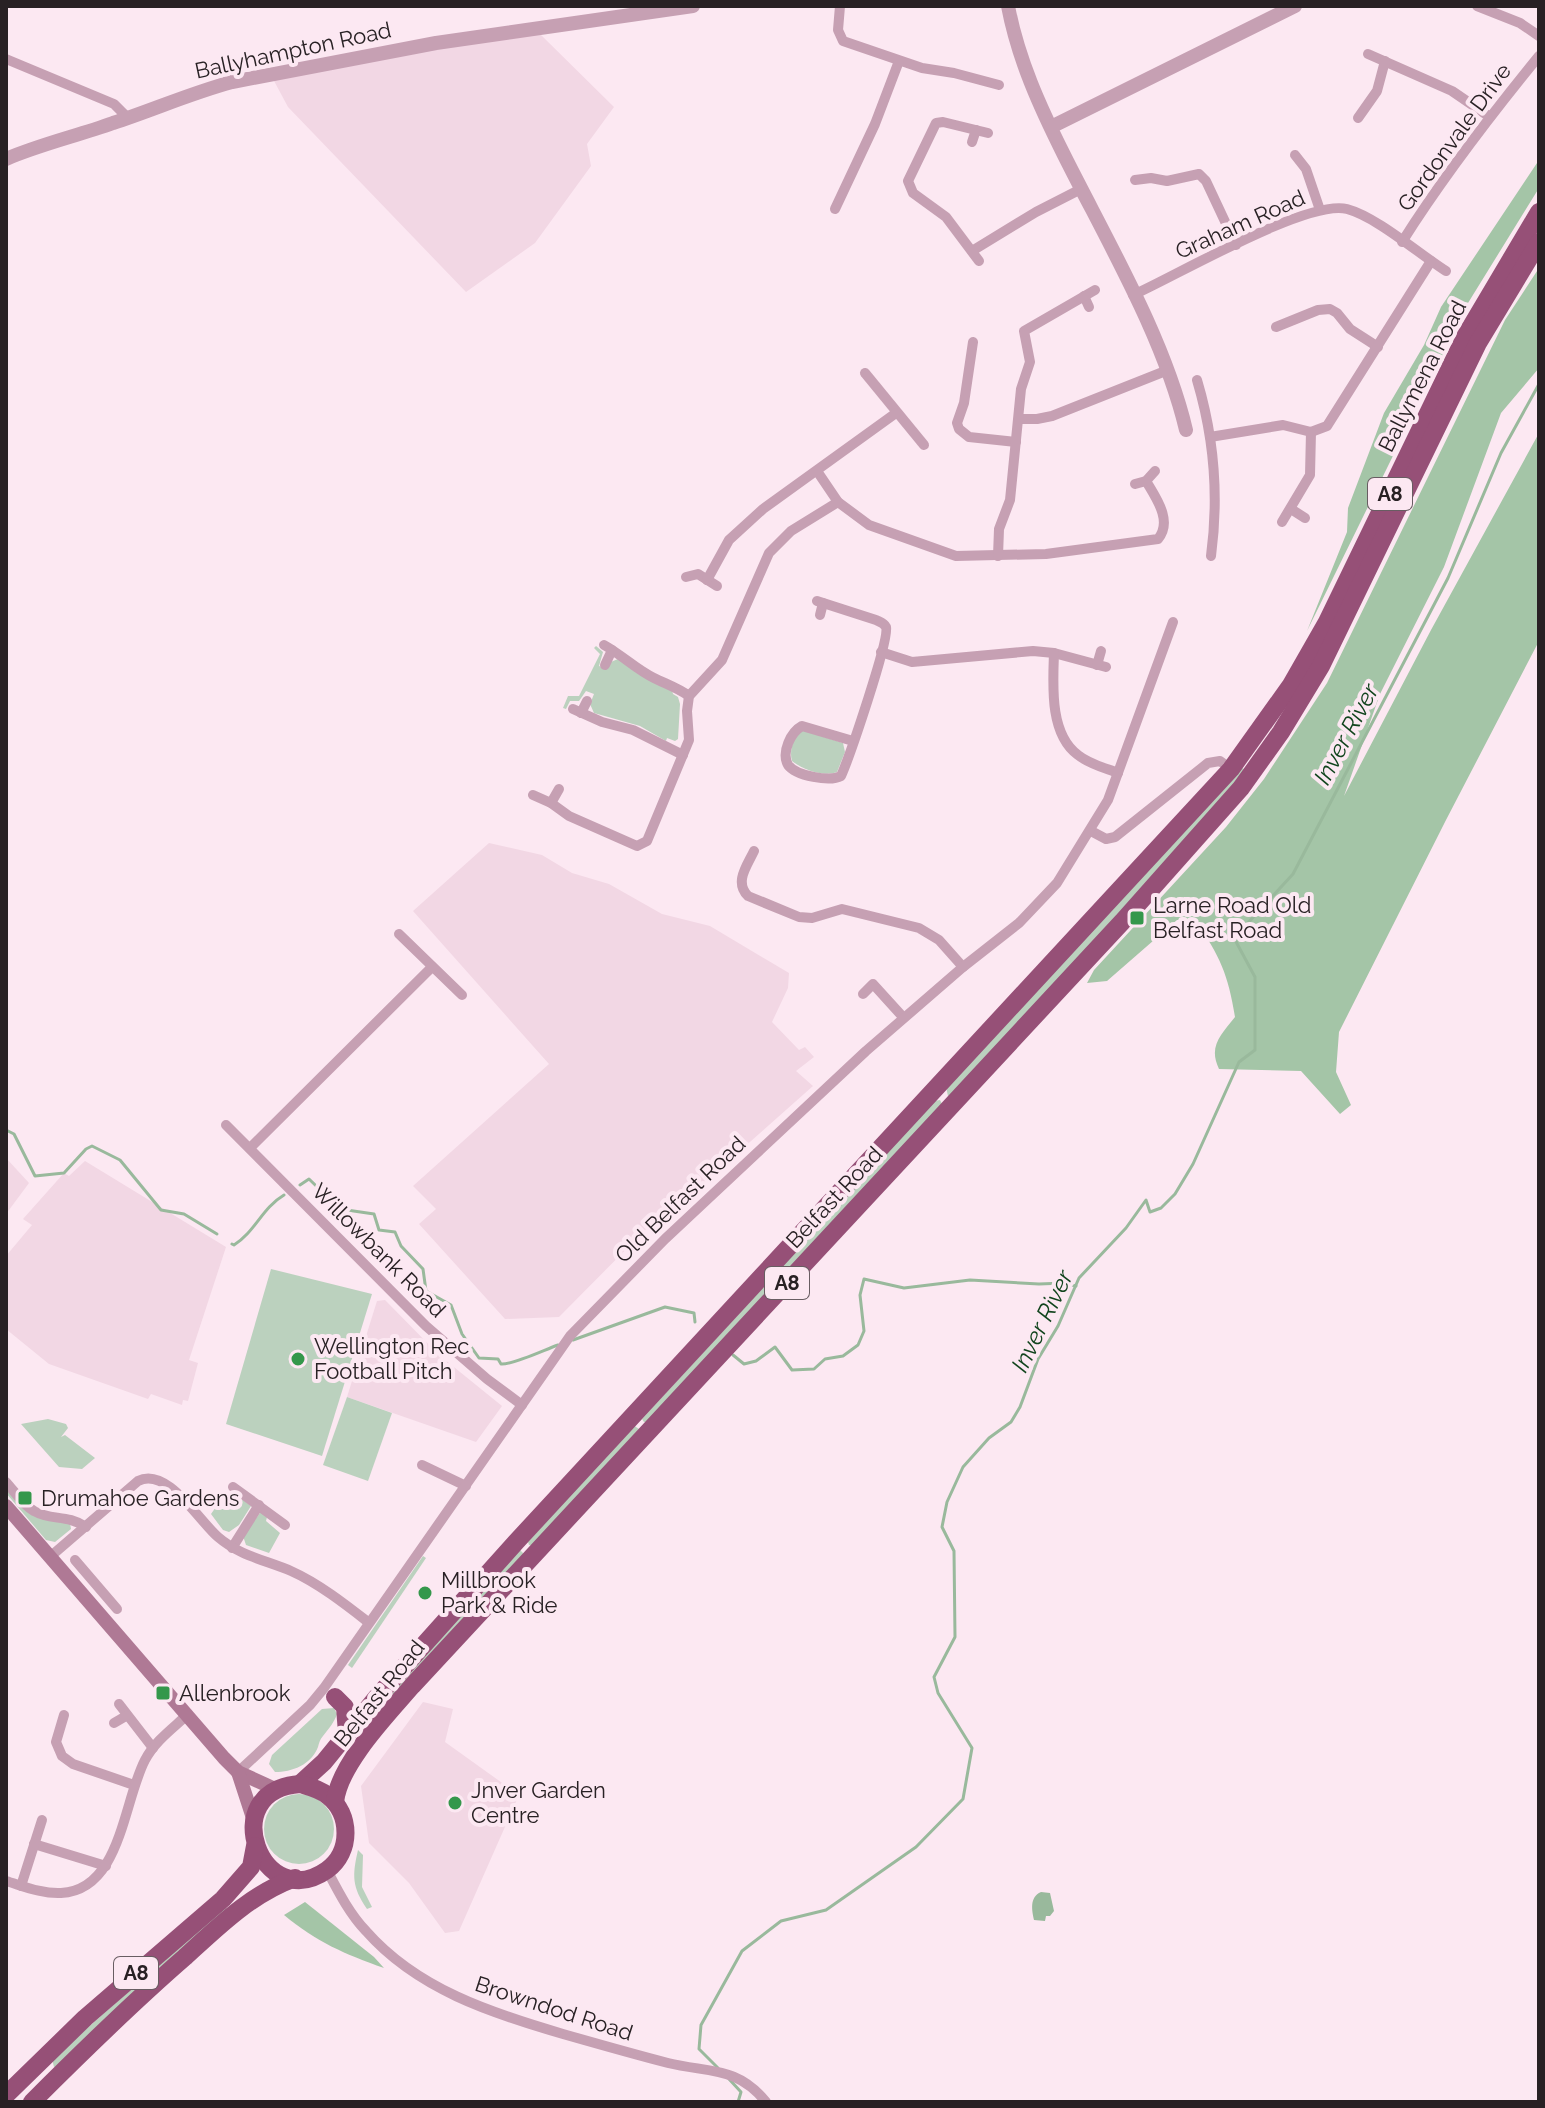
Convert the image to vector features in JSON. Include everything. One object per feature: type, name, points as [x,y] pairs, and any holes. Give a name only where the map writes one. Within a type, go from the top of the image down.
[{"type":"highway","name":"Ballymena Road","points":[[1231,769],[1291,685],[1327,622],[1466,335],[1539,212]]},
{"type":"highway","name":"Ballymena Road","points":[[1252,773],[1321,666],[1472,355],[1539,242]]},
{"type":"highway","name":"Belfast Road","points":[[300,1784],[324,1762],[516,1542],[1231,769]]},
{"type":"highway","name":"Belfast Road","points":[[335,1802],[345,1773],[412,1686],[1111,933],[1252,773]]},
{"type":"highway","points":[[330,1692],[345,1707],[347,1733]]},
{"type":"highway","points":[[254,1821],[264,1799],[275,1789],[300,1784],[325,1793],[344,1817],[345,1842],[339,1857],[327,1870]]},
{"type":"highway","name":"A8","points":[[6,2095],[85,2018],[233,1889],[251,1867],[255,1846],[254,1821]]},
{"type":"highway","points":[[255,1846],[270,1868],[281,1875],[295,1878]]},
{"type":"highway","name":"A8","points":[[32,2102],[230,1916],[259,1894],[295,1878],[306,1878],[327,1870]]},
{"type":"main road","points":[[6,1506],[238,1772],[275,1789]]},
{"type":"main road","points":[[238,1772],[254,1821]]},
{"type":"street","name":"Ballyhampton Road","points":[[6,159],[204,89],[313,65],[458,39],[693,6]]},
{"type":"street","points":[[840,6],[838,30],[843,41],[927,70],[954,73],[999,85]]},
{"type":"street","points":[[1008,6],[1024,68],[1168,370],[1186,430]]},
{"type":"street","points":[[1051,127],[1295,6]]},
{"type":"street","points":[[1477,6],[1520,23],[1539,36]]},
{"type":"street","points":[[1368,54],[1460,95],[1490,117]]},
{"type":"street","name":"Gordonvale Drive","points":[[1402,242],[1432,195],[1539,56]]},
{"type":"street","points":[[6,59],[114,104],[128,118]]},
{"type":"street","points":[[835,209],[875,124],[899,61]]},
{"type":"street","points":[[1358,118],[1377,91],[1385,61]]},
{"type":"street","points":[[979,261],[943,214],[912,192],[908,181],[935,124],[942,121],[988,133]]},
{"type":"street","points":[[972,142],[976,130]]},
{"type":"street","points":[[1295,155],[1306,169],[1320,210]]},
{"type":"street","points":[[1135,180],[1151,178],[1167,181],[1199,174],[1206,181],[1236,245]]},
{"type":"street","points":[[972,251],[1081,189]]},
{"type":"street","name":"Graham Road","points":[[1133,295],[1285,223],[1334,208],[1352,210],[1372,220],[1446,271]]},
{"type":"street","points":[[1210,437],[1285,424],[1311,432],[1331,423],[1431,261]]},
{"type":"street","points":[[998,556],[997,537],[1010,500],[1021,389],[1030,362],[1024,331],[1095,290]]},
{"type":"street","points":[[1084,296],[1089,307]]},
{"type":"street","points":[[1276,327],[1328,309],[1336,312],[1350,329],[1378,347]]},
{"type":"street","points":[[973,342],[964,403],[957,423],[959,429],[969,437],[1016,442]]},
{"type":"street","points":[[1019,419],[1052,416],[1168,370]]},
{"type":"street","points":[[865,373],[924,445]]},
{"type":"street","points":[[1197,380],[1210,437],[1215,484],[1215,549]]},
{"type":"street","points":[[686,577],[698,574],[712,583],[729,540],[763,509],[896,413]]},
{"type":"street","points":[[1282,522],[1310,475],[1311,432]]},
{"type":"street","points":[[817,471],[838,502],[869,525],[956,556],[1046,554],[1158,539],[1164,526],[1161,509],[1140,483],[1155,471]]},
{"type":"street","points":[[533,795],[569,816],[637,846],[647,841],[689,740],[689,696],[722,660],[769,553],[791,531],[838,502]]},
{"type":"street","points":[[1291,509],[1305,518]]},
{"type":"street","points":[[820,615],[820,602],[883,623],[886,632],[881,652],[853,741],[841,776],[827,781],[791,768],[787,763],[786,750],[791,735],[802,726],[853,741]]},
{"type":"street","name":"Old Belfast Road","points":[[238,1772],[310,1705],[330,1692],[368,1622],[570,1336],[665,1239],[903,1017],[1029,913],[1057,883],[1091,831],[1118,773],[1173,622]]},
{"type":"street","points":[[605,665],[608,648],[652,677],[689,696]]},
{"type":"street","points":[[881,652],[912,662],[1033,651],[1054,653],[1101,666],[1101,651]]},
{"type":"street","points":[[1054,653],[1054,703],[1064,740],[1078,756],[1118,773]]},
{"type":"street","points":[[587,701],[577,711],[633,730],[683,755]]},
{"type":"street","points":[[1091,831],[1106,839],[1115,837],[1208,763],[1220,761],[1231,769]]},
{"type":"street","points":[[551,803],[559,789]]},
{"type":"street","points":[[754,851],[740,881],[742,890],[748,896],[799,917],[812,918],[842,909],[919,928],[939,940],[963,967]]},
{"type":"street","points":[[399,934],[462,995]]},
{"type":"street","points":[[250,1148],[432,967]]},
{"type":"street","points":[[863,994],[873,984],[903,1017]]},
{"type":"street","name":"Willowbank Road","points":[[226,1125],[426,1326],[522,1405]]},
{"type":"street","points":[[422,1465],[466,1486]]},
{"type":"street","points":[[51,1556],[138,1481],[152,1477],[189,1504],[232,1548],[301,1576],[368,1622]]},
{"type":"street","points":[[6,1482],[33,1511],[74,1518],[86,1527]]},
{"type":"street","points":[[233,1487],[285,1525]]},
{"type":"street","points":[[232,1548],[259,1505]]},
{"type":"street","points":[[75,1560],[117,1609]]},
{"type":"street","points":[[96,1610],[108,1600]]},
{"type":"street","points":[[119,1704],[153,1748]]},
{"type":"street","points":[[64,1715],[56,1742],[64,1759],[134,1785]]},
{"type":"street","points":[[6,1881],[45,1892],[66,1892],[95,1880],[106,1866],[134,1785],[153,1748],[187,1715]]},
{"type":"street","points":[[114,1723],[126,1716]]},
{"type":"street","points":[[21,1886],[42,1820]]},
{"type":"street","points":[[34,1844],[106,1866]]},
{"type":"street","name":"Browndod Road","points":[[327,1870],[346,1905],[376,1942],[401,1963],[454,1997],[479,2008],[634,2055],[739,2077],[766,2102]]},
{"type":"shaded area","points":[[539,33],[614,107],[587,144],[591,166],[535,243],[466,292],[288,107],[273,79],[454,45]]},
{"type":"shaded area","points":[[1539,160],[1539,188],[1468,303],[1307,631],[1347,532],[1348,508],[1384,413],[1424,345],[1441,307]]},
{"type":"shaded area","points":[[1539,268],[1539,368],[1501,413],[1444,567],[1380,694],[1344,796],[1539,433],[1539,641],[1339,1032],[1336,1072],[1351,1105],[1340,1114],[1301,1071],[1219,1069],[1216,1047],[1235,1017],[1222,966],[1195,920],[1177,920],[1107,981],[1087,983],[1094,970],[1226,827],[1264,779],[1327,683],[1505,320]]},
{"type":"shaded area","points":[[596,646],[603,652],[599,666],[607,669],[611,662],[620,658],[672,690],[680,704],[678,739],[667,738],[666,741],[640,726],[594,713],[590,704],[594,694],[586,691],[579,701],[570,701],[566,709],[563,708],[568,696],[579,696],[600,654],[594,648]]},
{"type":"shaded area","points":[[802,730],[843,743],[845,752],[837,772],[814,772],[792,761],[792,744]]},
{"type":"shaded area","points":[[1240,767],[1246,770],[1218,806],[953,1095],[948,1096],[946,1087]]},
{"type":"shaded area","points":[[489,843],[542,855],[572,873],[609,884],[662,914],[710,926],[789,973],[788,988],[772,1022],[799,1050],[805,1047],[814,1057],[796,1071],[813,1086],[680,1204],[658,1217],[559,1317],[505,1319],[419,1224],[436,1209],[413,1186],[549,1064],[413,911]]},
{"type":"shaded area","points":[[940,1100],[943,1106],[649,1422],[644,1422],[642,1419],[934,1101]]},
{"type":"shaded area","points":[[6,1158],[29,1183],[6,1214]]},
{"type":"shaded area","points":[[85,1161],[226,1247],[189,1360],[198,1363],[188,1401],[183,1400],[182,1405],[151,1394],[148,1399],[49,1364],[6,1329],[6,1256],[32,1225],[23,1219],[64,1173],[69,1176]]},
{"type":"shaded area","name":"Wellington Rec Football Pitch","points":[[271,1269],[372,1294],[322,1456],[226,1424]]},
{"type":"shaded area","points":[[385,1300],[439,1355],[502,1406],[476,1442],[347,1397],[377,1301]]},
{"type":"shaded area","points":[[347,1397],[392,1413],[368,1481],[323,1465]]},
{"type":"shaded area","points":[[48,1419],[66,1424],[68,1428],[61,1437],[65,1435],[95,1458],[82,1469],[59,1467],[21,1424]]},
{"type":"shaded area","points":[[633,1425],[639,1429],[533,1546],[529,1545],[528,1542]]},
{"type":"shaded area","points":[[6,1486],[29,1511],[70,1523],[71,1529],[55,1542],[46,1540],[6,1493]]},
{"type":"shaded area","points":[[225,1494],[234,1501],[240,1497],[251,1506],[239,1525],[229,1532],[223,1530],[211,1514]]},
{"type":"shaded area","points":[[260,1513],[268,1513],[266,1521],[280,1533],[269,1553],[246,1545],[243,1536]]},
{"type":"shaded area","points":[[520,1550],[525,1555],[391,1699],[387,1696]]},
{"type":"shaded area","points":[[423,1556],[426,1558],[352,1668],[348,1665]]},
{"type":"shaded area","points":[[423,1702],[453,1709],[445,1742],[519,1795],[459,1931],[445,1933],[409,1883],[369,1843],[361,1786]]},
{"type":"shaded area","points":[[334,1708],[336,1717],[311,1758],[294,1769],[275,1772],[269,1764],[272,1755],[322,1709]]},
{"type":"shaded area","points":[[292,1794],[306,1794],[328,1809],[334,1829],[332,1842],[324,1854],[306,1864],[292,1864],[270,1849],[264,1836],[264,1822],[279,1800]]},
{"type":"shaded area","points":[[358,1850],[363,1855],[362,1887],[372,1907],[367,1909],[355,1881]]},
{"type":"shaded area","points":[[1041,1892],[1050,1893],[1054,1911],[1046,1916],[1045,1921],[1034,1920],[1033,1913],[1033,1901]]},
{"type":"shaded area","points":[[305,1902],[384,1968],[331,1946],[284,1915]]},
{"type":"shaded area","points":[[225,1907],[228,1910],[61,2065],[54,2067],[52,2059]]},
{"type":"waterway","name":"Inver River","points":[[718,2068],[699,2049],[701,2025],[742,1951],[781,1921],[826,1910],[916,1847],[963,1799],[972,1748],[938,1693],[934,1677],[955,1637],[954,1551],[942,1527],[947,1502],[963,1467],[989,1438],[1011,1422],[1020,1407],[1038,1359],[1058,1326],[1079,1278],[1126,1228],[1146,1200],[1150,1212],[1161,1208],[1175,1194],[1193,1164],[1239,1062],[1255,1050],[1255,977],[1234,938],[1293,874],[1448,578],[1501,453],[1539,384]]},
{"type":"waterway","points":[[6,1130],[14,1134],[35,1176],[64,1173],[92,1146],[120,1160],[161,1210],[184,1214],[217,1234]]},
{"type":"waterway","points":[[300,1185],[309,1179],[340,1209],[374,1214],[379,1230],[395,1232],[401,1246],[423,1269],[426,1291],[451,1305],[462,1334],[479,1358],[498,1359],[501,1364],[506,1364],[558,1345]]},
{"type":"waterway","points":[[232,1244],[248,1234],[270,1206],[284,1195]]},
{"type":"waterway","points":[[733,1355],[744,1364],[756,1361],[775,1347],[792,1370],[814,1369],[825,1359],[843,1356],[858,1345],[864,1331],[860,1295],[864,1279],[904,1288],[970,1280],[1076,1286]]},
{"type":"waterway","points":[[573,1340],[665,1307],[694,1313],[695,1322]]},
{"type":"waterway","name":"Inver River","points":[[729,2079],[741,2092],[738,2102]]},
{"type":"place","name":"Larne Road Old Belfast Road","points":[[1137,918]]},
{"type":"place","name":"Wellington Rec Football Pitch","points":[[298,1359]]},
{"type":"place","name":"Drumahoe Gardens","points":[[25,1498]]},
{"type":"place","name":"Millbrook Park & Ride","points":[[425,1593]]},
{"type":"place","name":"Allenbrook","points":[[163,1693]]},
{"type":"place","name":"Jnver Garden Centre","points":[[455,1803]]}]
